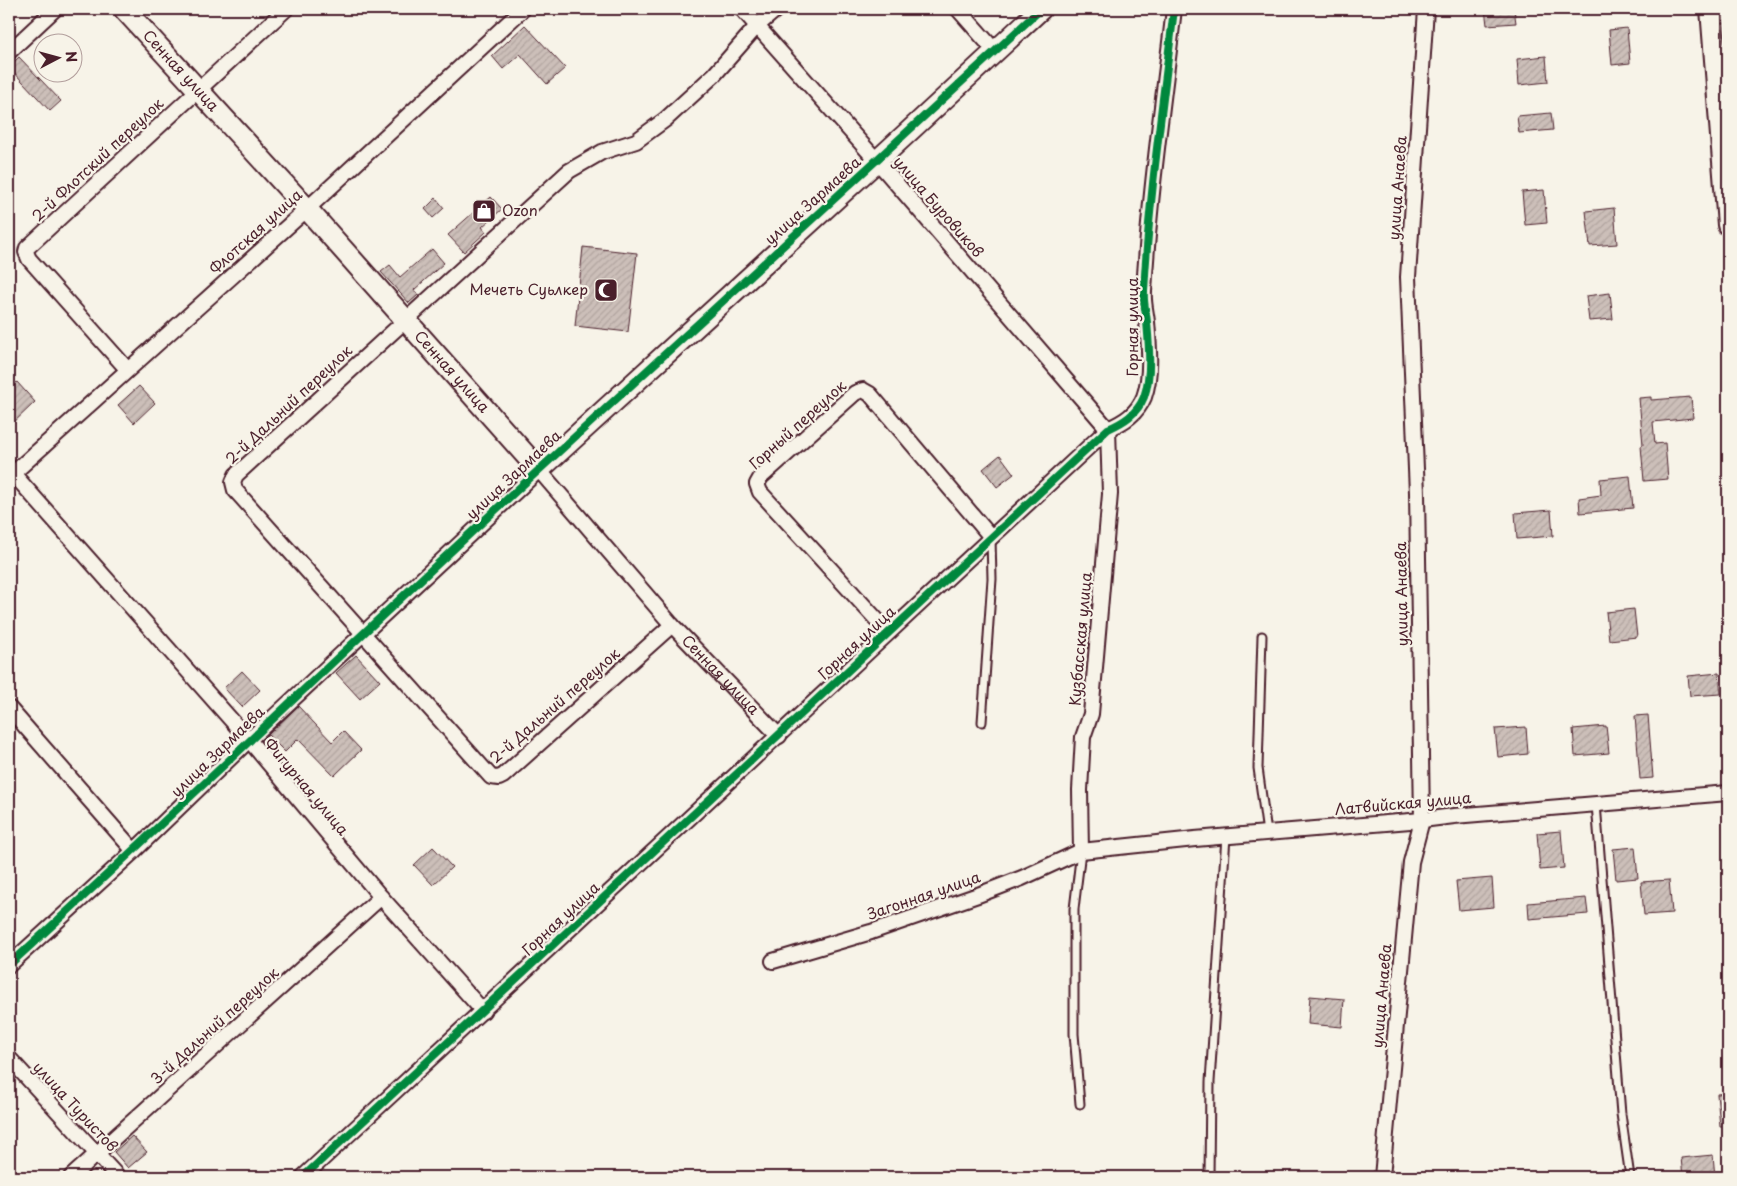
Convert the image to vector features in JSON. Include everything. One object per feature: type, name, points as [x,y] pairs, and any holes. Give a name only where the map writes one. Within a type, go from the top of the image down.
[{"type":"street","points":[[9,52],[55,9]]},
{"type":"street","name":"Сенная улица","points":[[124,9],[307,208],[539,470],[672,625],[779,736]]},
{"type":"street","name":"2-й Флотский переулок","points":[[127,369],[29,259],[26,252],[27,248],[286,9]]},
{"type":"street","name":"Флотская улица","points":[[10,473],[307,208],[522,9]]},
{"type":"street","name":"улица Буровиков","points":[[742,9],[877,161],[1108,429]]},
{"type":"street","name":"2-й Дальний переулок","points":[[672,625],[503,776],[495,778],[488,775],[235,490],[233,482],[236,475],[569,171],[602,152],[636,141],[666,119],[714,75],[757,26],[777,9]]},
{"type":"street","points":[[958,9],[996,51]]},
{"type":"street","name":"улица Зармаева","points":[[9,965],[134,851],[249,740],[539,470],[1041,9]]},
{"type":"street","name":"Горная улица","points":[[303,1177],[1108,429],[1122,423],[1136,412],[1144,397],[1148,378],[1148,337],[1144,294],[1174,9]]},
{"type":"street","name":"улица Анаева","points":[[1382,1177],[1411,862],[1422,820],[1417,493],[1408,277],[1426,9]]},
{"type":"street","points":[[1711,9],[1728,225]]},
{"type":"street","name":"Горный переулок","points":[[888,632],[760,492],[757,484],[761,477],[855,393],[863,390],[870,394],[991,537]]},
{"type":"street","name":"Кузбасская улица","points":[[1081,851],[1080,790],[1083,737],[1091,714],[1110,494],[1108,429]]},
{"type":"street","name":"Фигурная улица","points":[[10,473],[249,740],[381,897],[483,1011]]},
{"type":"street","points":[[9,708],[134,851]]},
{"type":"street","name":"Латвийская улица","points":[[1081,851],[1226,836],[1728,793]]},
{"type":"street","name":"Загонная улица","points":[[773,961],[871,932],[978,895],[1022,878],[1081,851]]},
{"type":"street","name":"3-й Дальний переулок","points":[[71,1177],[381,897]]},
{"type":"street","name":"улица Туристов","points":[[9,1058],[118,1177]]},
{"type":"lane","points":[[982,722],[992,579],[991,537]]},
{"type":"lane","points":[[1262,636],[1258,768],[1266,833]]},
{"type":"lane","points":[[1596,804],[1621,1114],[1630,1177]]},
{"type":"lane","points":[[1209,1177],[1210,1082],[1226,836]]},
{"type":"lane","points":[[1080,1104],[1074,1034],[1074,909],[1081,851]]},
{"type":"building","points":[[1485,9],[1514,9],[1516,23],[1487,25]]},
{"type":"building","points":[[525,25],[565,68],[547,84],[520,54],[503,69],[492,56]]},
{"type":"building","points":[[1627,28],[1630,63],[1612,65],[1609,30]]},
{"type":"building","points":[[1546,56],[1548,82],[1519,85],[1517,59]]},
{"type":"building","points":[[19,57],[32,71],[32,82],[43,82],[61,101],[50,111],[9,67]]},
{"type":"building","points":[[1551,113],[1553,130],[1519,133],[1517,116]]},
{"type":"building","points":[[1544,190],[1547,223],[1525,225],[1522,192]]},
{"type":"building","points":[[491,197],[502,209],[482,227],[486,232],[464,252],[448,235]]},
{"type":"building","points":[[436,198],[444,208],[433,218],[425,209]]},
{"type":"building","points":[[1614,208],[1617,244],[1590,246],[1586,211]]},
{"type":"building","name":"Мечеть Суьлкер","points":[[583,247],[637,253],[628,332],[575,326]]},
{"type":"building","points":[[432,249],[444,263],[414,290],[418,295],[409,303],[381,272],[390,265],[400,277]]},
{"type":"building","points":[[1610,293],[1613,319],[1589,321],[1586,296]]},
{"type":"building","points":[[17,382],[35,402],[9,427],[9,389]]},
{"type":"building","points":[[139,386],[155,403],[134,423],[118,405]]},
{"type":"building","points":[[1651,397],[1651,400],[1691,397],[1693,418],[1653,422],[1655,444],[1665,443],[1668,479],[1644,481],[1639,398]]},
{"type":"building","points":[[1000,455],[1014,474],[997,487],[983,469]]},
{"type":"building","points":[[1630,476],[1633,508],[1580,513],[1579,498],[1601,495],[1600,479]]},
{"type":"building","points":[[1551,510],[1553,536],[1517,539],[1515,513]]},
{"type":"building","points":[[1634,609],[1637,637],[1609,640],[1606,612]]},
{"type":"building","points":[[356,655],[380,681],[360,699],[336,673]]},
{"type":"building","points":[[242,671],[260,690],[242,707],[224,688]]},
{"type":"building","points":[[1719,673],[1721,694],[1690,696],[1688,676]]},
{"type":"building","points":[[298,706],[332,742],[343,731],[361,750],[334,776],[298,739],[285,752],[268,735]]},
{"type":"building","points":[[1648,715],[1653,778],[1640,779],[1635,716]]},
{"type":"building","points":[[1606,726],[1609,753],[1575,756],[1573,729]]},
{"type":"building","points":[[1526,727],[1528,754],[1498,757],[1495,729]]},
{"type":"building","points":[[1561,831],[1564,868],[1540,870],[1537,833]]},
{"type":"building","points":[[433,847],[452,867],[433,885],[414,865]]},
{"type":"building","points":[[1635,847],[1638,878],[1616,880],[1613,849]]},
{"type":"building","points":[[1492,878],[1494,907],[1459,910],[1456,881]]},
{"type":"building","points":[[1669,880],[1672,913],[1644,915],[1641,882]]},
{"type":"building","points":[[1586,898],[1588,914],[1529,919],[1528,903]]},
{"type":"building","points":[[1310,996],[1344,999],[1342,1027],[1308,1024]]},
{"type":"building","points":[[1728,1093],[1728,1127],[1720,1127],[1717,1094]]},
{"type":"building","points":[[132,1136],[147,1152],[128,1168],[114,1152]]},
{"type":"building","points":[[1713,1155],[1715,1177],[1683,1177],[1681,1158]]},
{"type":"cycle path","points":[[9,965],[474,530],[1041,9]]},
{"type":"cycle path","points":[[303,1177],[1108,429],[1125,420],[1138,408],[1147,388],[1149,370],[1147,322],[1144,303],[1146,256],[1174,9]]},
{"type":"place","name":"Ozon","points":[[484,211]]},
{"type":"place","name":"Мечеть Суьлкер","points":[[606,290]]}]
